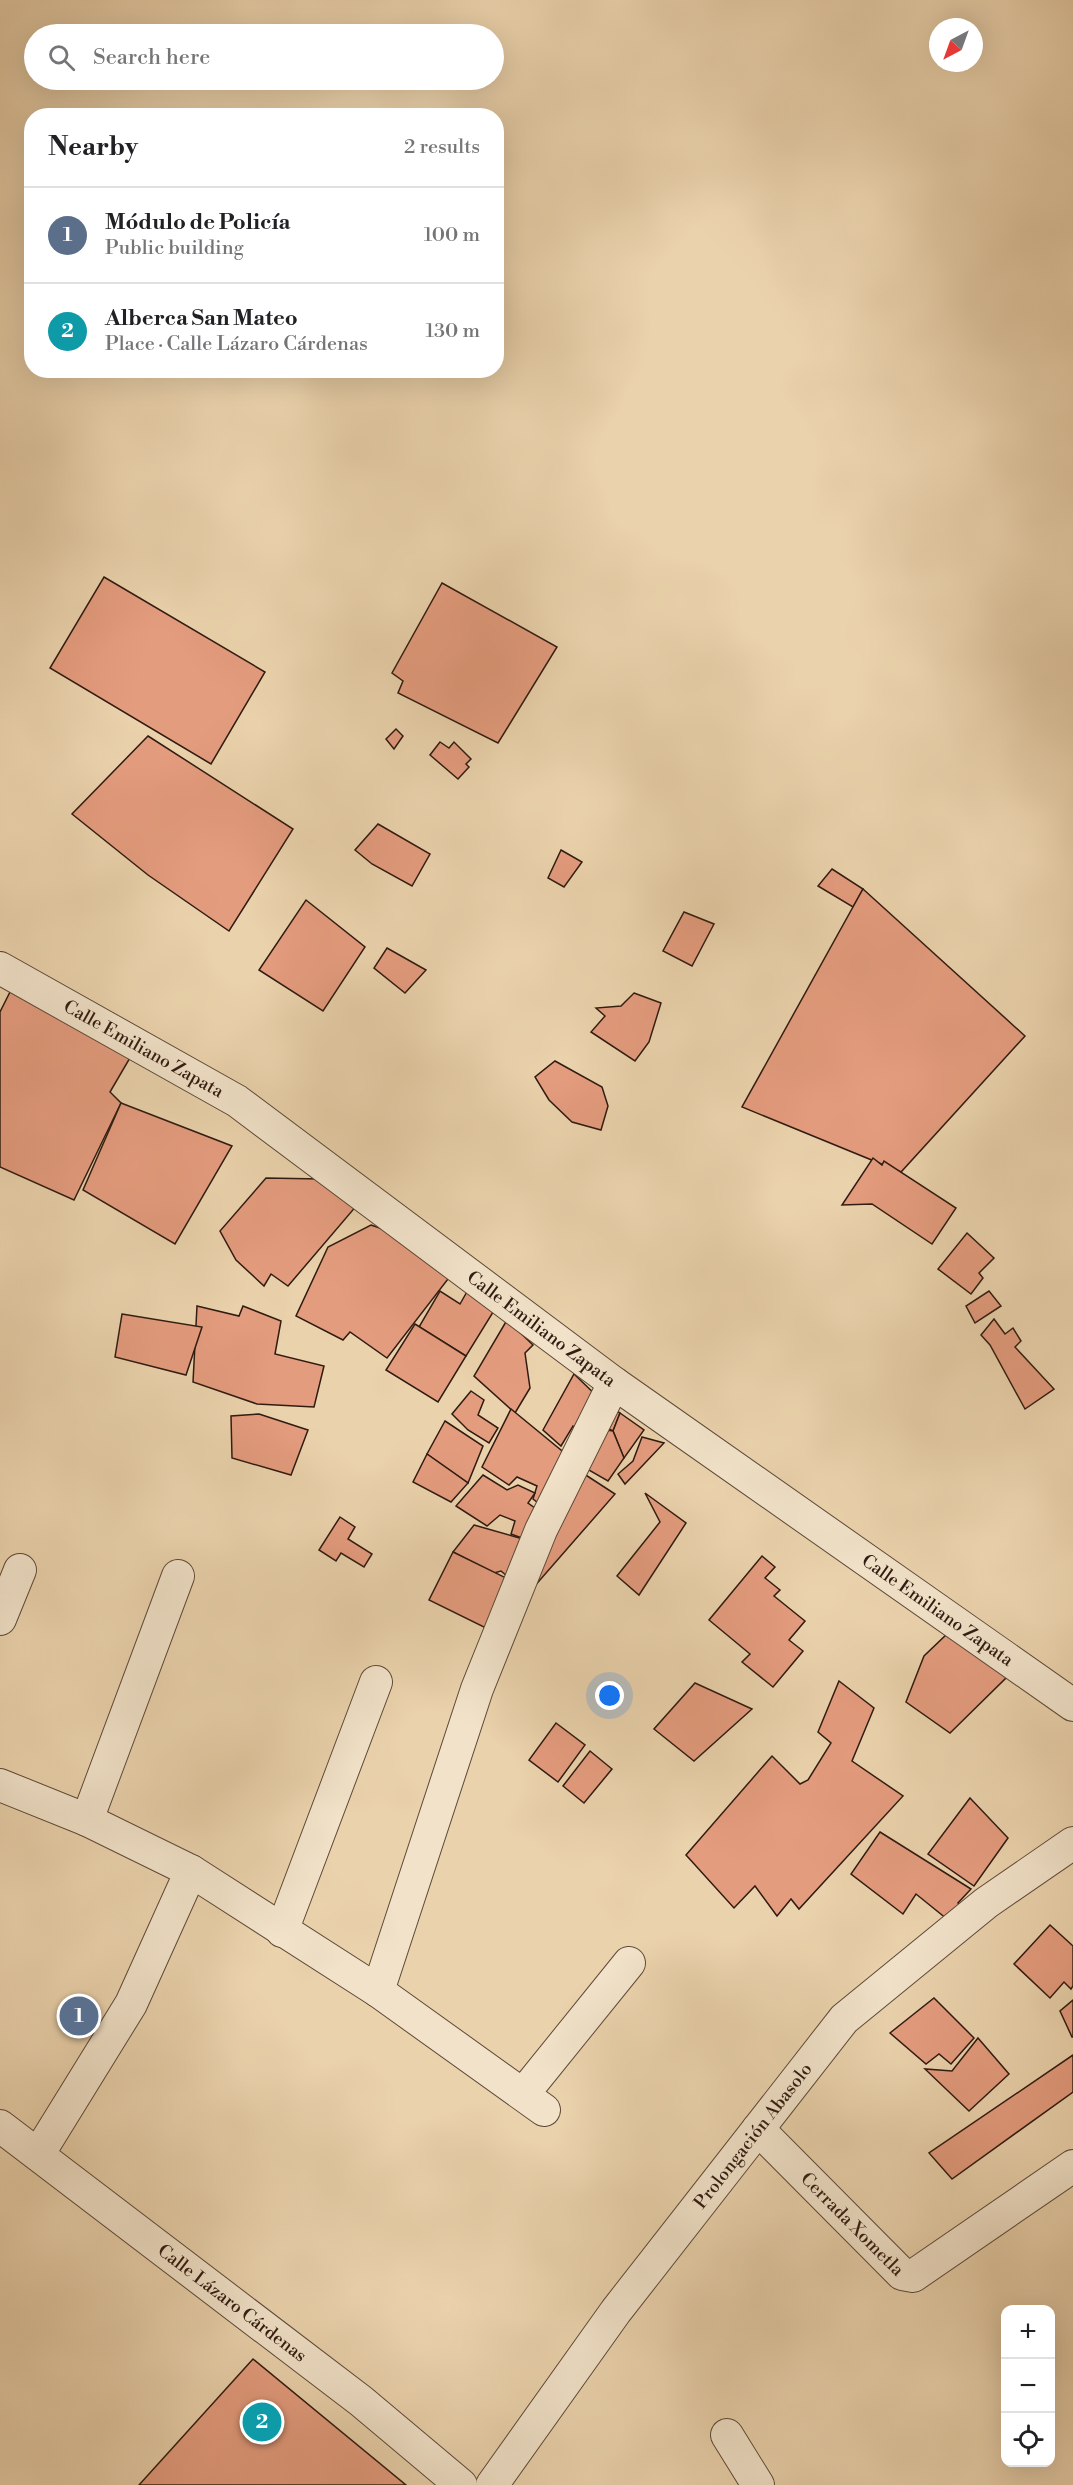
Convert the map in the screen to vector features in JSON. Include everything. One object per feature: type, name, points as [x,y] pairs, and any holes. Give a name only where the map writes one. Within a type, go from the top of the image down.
[{"type":"street","name":"Calle Emiliano Zapata","points":[[4,980],[237,1101],[614,1383],[1073,1705]]},
{"type":"street","points":[[378,1991],[477,1689],[541,1530],[614,1383]]},
{"type":"street","points":[[0,1619],[20,1570]]},
{"type":"street","points":[[87,1820],[178,1576]]},
{"type":"street","points":[[282,1931],[376,1682]]},
{"type":"street","points":[[0,1785],[87,1820],[191,1871],[378,1991],[534,2102],[629,1964]]},
{"type":"street","name":"Prolongación Abasolo","points":[[492,2485],[616,2311],[844,2019],[986,1904],[1073,1843]]},
{"type":"street","points":[[39,2153],[131,2004],[191,1871]]},
{"type":"street","name":"Calle Lázaro Cárdenas","points":[[0,2126],[39,2153],[361,2401],[461,2485]]},
{"type":"street","name":"Cerrada Xometla","points":[[758,2129],[902,2274],[913,2276],[1073,2166]]},
{"type":"street","points":[[727,2435],[758,2485]]},
{"type":"building","points":[[104,577],[265,672],[211,764],[50,668]]},
{"type":"building","points":[[442,583],[557,647],[498,743],[398,693],[403,681],[392,673]]},
{"type":"building","points":[[396,729],[403,736],[394,749],[386,739]]},
{"type":"building","points":[[148,736],[293,829],[229,931],[148,875],[72,814]]},
{"type":"building","points":[[440,742],[449,748],[454,742],[471,759],[466,764],[469,767],[458,779],[430,755]]},
{"type":"building","points":[[378,824],[430,854],[412,886],[372,864],[355,850]]},
{"type":"building","points":[[561,850],[582,862],[564,887],[548,878]]},
{"type":"building","points":[[832,869],[863,889],[853,907],[818,886]]},
{"type":"building","points":[[863,889],[1025,1036],[901,1172],[742,1107]]},
{"type":"building","points":[[306,900],[365,947],[323,1011],[259,970]]},
{"type":"building","points":[[684,912],[714,924],[692,966],[663,951]]},
{"type":"building","points":[[387,948],[426,970],[405,993],[374,968]]},
{"type":"building","points":[[15,982],[134,1051],[110,1092],[121,1103],[74,1200],[0,1167],[0,1012]]},
{"type":"building","points":[[634,993],[661,1003],[649,1042],[635,1061],[591,1032],[605,1016],[596,1008],[621,1006]]},
{"type":"building","points":[[555,1061],[602,1087],[608,1106],[601,1130],[572,1122],[549,1100],[535,1077]]},
{"type":"building","points":[[121,1103],[232,1146],[175,1244],[83,1190]]},
{"type":"building","points":[[873,1158],[882,1165],[884,1161],[956,1208],[932,1244],[872,1204],[842,1205]]},
{"type":"building","points":[[266,1178],[321,1179],[358,1204],[288,1286],[271,1274],[264,1286],[236,1260],[220,1231]]},
{"type":"building","points":[[371,1225],[412,1239],[458,1266],[387,1358],[350,1332],[343,1340],[296,1316],[328,1247]]},
{"type":"building","points":[[967,1233],[994,1258],[979,1273],[983,1278],[971,1294],[938,1269]]},
{"type":"building","points":[[468,1290],[495,1309],[466,1356],[419,1327],[440,1291],[460,1304]]},
{"type":"building","points":[[989,1291],[1001,1306],[975,1323],[966,1306]]},
{"type":"building","points":[[197,1306],[239,1316],[243,1306],[281,1321],[275,1354],[324,1366],[314,1407],[257,1404],[193,1382]]},
{"type":"building","points":[[122,1314],[202,1327],[186,1375],[115,1357]]},
{"type":"building","points":[[994,1319],[1005,1334],[1013,1328],[1021,1341],[1015,1347],[1054,1389],[1025,1409],[990,1345],[981,1335]]},
{"type":"building","points":[[507,1320],[533,1345],[525,1353],[530,1388],[515,1413],[474,1376]]},
{"type":"building","points":[[415,1324],[466,1356],[438,1402],[386,1370]]},
{"type":"building","points":[[574,1374],[604,1403],[587,1436],[573,1426],[561,1446],[543,1430]]},
{"type":"building","points":[[471,1391],[484,1400],[478,1415],[498,1428],[489,1443],[468,1430],[452,1414]]},
{"type":"building","points":[[604,1403],[620,1413],[613,1431],[594,1422]]},
{"type":"building","points":[[511,1409],[567,1455],[545,1508],[533,1499],[537,1486],[517,1477],[509,1485],[482,1467]]},
{"type":"building","points":[[620,1413],[644,1430],[624,1458],[613,1431]]},
{"type":"building","points":[[259,1414],[308,1430],[291,1475],[232,1458],[231,1416]]},
{"type":"building","points":[[445,1421],[483,1446],[468,1483],[427,1454]]},
{"type":"building","points":[[600,1429],[613,1431],[624,1458],[608,1481],[587,1469]]},
{"type":"building","points":[[642,1437],[664,1443],[625,1484],[618,1474],[633,1461]]},
{"type":"building","points":[[427,1454],[468,1483],[451,1502],[413,1482]]},
{"type":"building","points":[[578,1470],[615,1494],[519,1604]]},
{"type":"building","points":[[483,1475],[507,1490],[518,1485],[535,1493],[528,1503],[542,1513],[530,1541],[511,1534],[515,1521],[500,1515],[487,1526],[456,1506]]},
{"type":"building","points":[[645,1493],[686,1523],[639,1595],[617,1576],[660,1522]]},
{"type":"building","points":[[340,1517],[355,1527],[348,1539],[372,1554],[364,1567],[341,1553],[336,1561],[319,1550]]},
{"type":"building","points":[[474,1525],[530,1541],[514,1582],[501,1571],[494,1573],[453,1552]]},
{"type":"building","points":[[453,1552],[514,1582],[494,1632],[429,1600]]},
{"type":"building","points":[[762,1556],[775,1567],[765,1578],[780,1590],[774,1596],[805,1621],[789,1640],[803,1651],[773,1687],[742,1662],[750,1654],[709,1620]]},
{"type":"building","points":[[947,1634],[1009,1675],[950,1733],[906,1702],[924,1656]]},
{"type":"building","points":[[839,1681],[874,1708],[852,1761],[903,1796],[799,1909],[791,1899],[777,1916],[755,1886],[734,1908],[686,1855],[772,1756],[800,1784],[808,1780],[831,1743],[818,1732]]},
{"type":"building","points":[[695,1683],[752,1709],[694,1761],[654,1729]]},
{"type":"building","points":[[556,1723],[585,1745],[558,1782],[529,1760]]},
{"type":"building","points":[[590,1751],[612,1769],[584,1803],[563,1786]]},
{"type":"building","points":[[970,1798],[1008,1838],[974,1886],[928,1854]]},
{"type":"building","points":[[880,1832],[971,1889],[958,1903],[982,1922],[968,1936],[916,1894],[903,1914],[851,1874]]},
{"type":"building","points":[[1050,1925],[1073,1946],[1073,1986],[1071,1989],[1064,1982],[1050,1998],[1014,1964]]},
{"type":"building","points":[[934,1998],[974,2038],[951,2064],[939,2054],[926,2064],[890,2033]]},
{"type":"building","points":[[1073,2000],[1073,2037],[1072,2037],[1060,2011]]},
{"type":"building","points":[[978,2038],[1009,2074],[969,2111],[925,2069],[952,2071]]},
{"type":"building","points":[[1073,2055],[1073,2092],[952,2179],[929,2153]]},
{"type":"building","points":[[253,2359],[406,2485],[139,2485]]},
{"type":"place","name":"Módulo de Policía","points":[[79,2016]]},
{"type":"place","name":"Alberca San Mateo","points":[[262,2422]]}]
